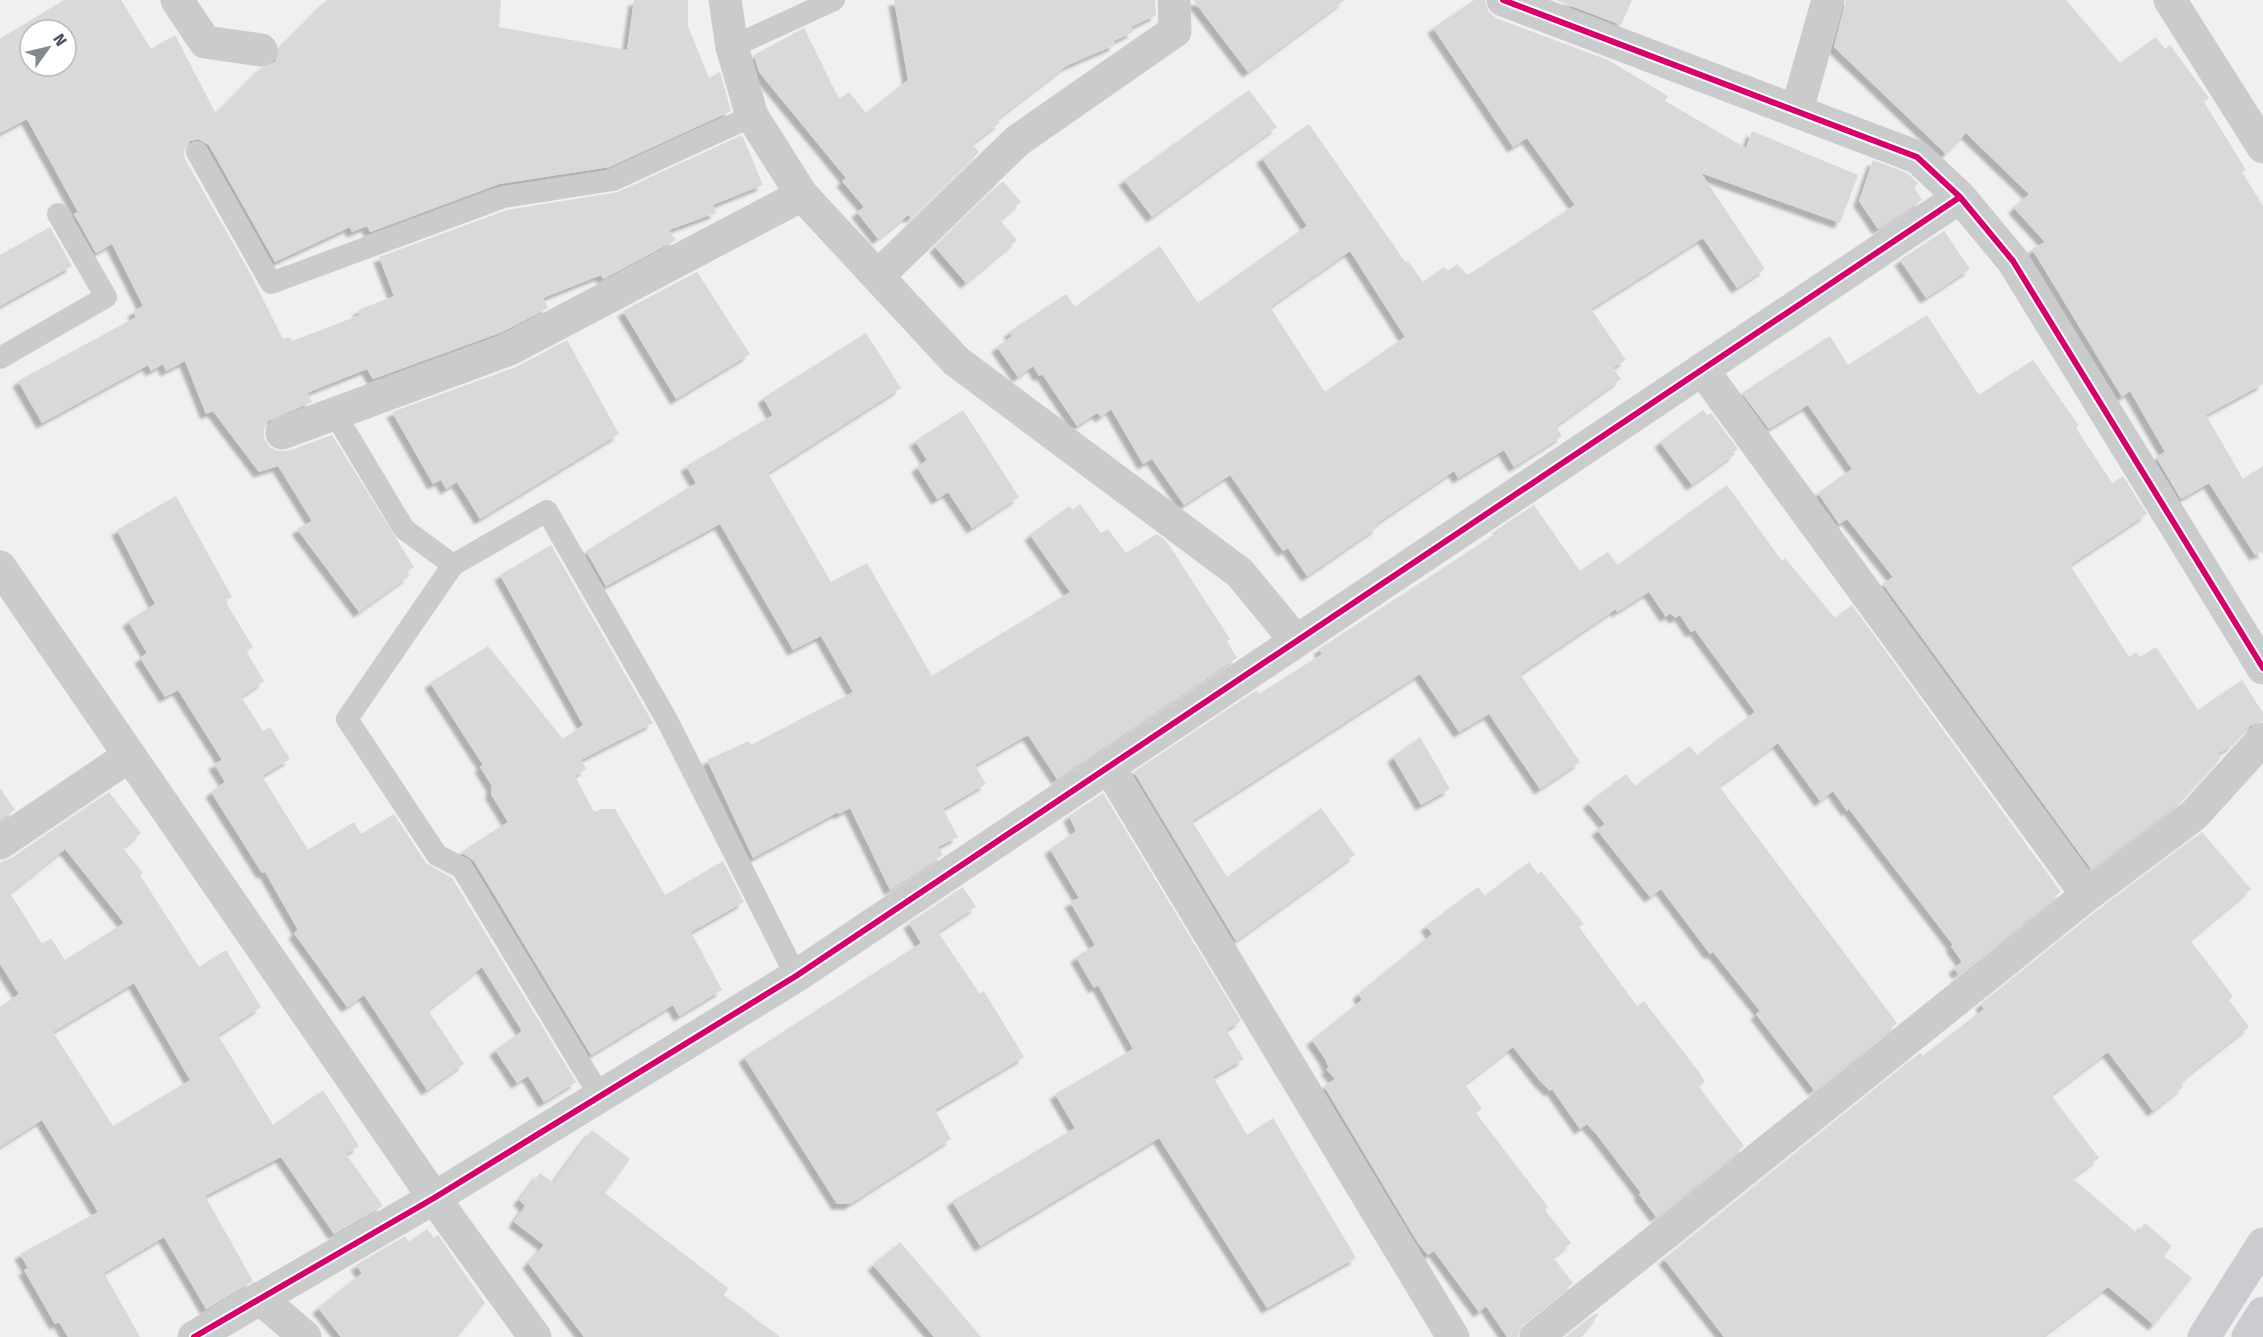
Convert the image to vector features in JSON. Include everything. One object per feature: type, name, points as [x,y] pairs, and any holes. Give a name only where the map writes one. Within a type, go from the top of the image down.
[{"type":"street","points":[[177,0],[205,42],[261,50]]},
{"type":"street","points":[[725,0],[732,47],[752,116],[802,195],[956,361],[1240,573],[1296,640]]},
{"type":"street","points":[[878,276],[1017,141],[1174,31],[1174,0]]},
{"type":"street","points":[[1503,0],[1917,157],[1960,197],[2013,261],[2263,668]]},
{"type":"street","points":[[1797,110],[1828,0]]},
{"type":"street","points":[[2169,0],[2263,147]]},
{"type":"street","points":[[282,433],[510,349],[802,195]]},
{"type":"street","points":[[194,1337],[434,1198],[796,976],[1960,197]]},
{"type":"street","points":[[1702,369],[2087,894]]},
{"type":"street","points":[[3,576],[434,1198],[535,1337]]},
{"type":"street","points":[[1536,1337],[2087,894],[2194,815],[2263,739]]},
{"type":"street","points":[[0,843],[129,756]]},
{"type":"street","points":[[1109,767],[1453,1337]]},
{"type":"street","points":[[2204,1337],[2263,1244]]},
{"type":"street","points":[[260,1298],[305,1337]]},
{"type":"street","points":[[2248,1337],[2263,1312]]},
{"type":"lane","points":[[732,47],[834,0]]},
{"type":"lane","points":[[197,152],[271,283],[504,197],[613,180],[752,116]]},
{"type":"lane","points":[[0,358],[106,297],[58,214]]},
{"type":"lane","points":[[335,414],[404,528],[453,566]]},
{"type":"lane","points":[[600,1096],[462,868],[437,855],[347,719],[453,566],[547,511],[667,720],[796,976]]},
{"type":"building","points":[[64,0],[121,0],[151,49],[175,35],[216,114],[261,68],[275,62],[279,49],[327,0],[501,0],[499,27],[627,50],[634,0],[688,0],[688,26],[709,78],[720,72],[731,111],[609,167],[499,184],[370,232],[367,226],[352,232],[350,227],[275,262],[209,145],[198,139],[190,141],[184,151],[185,159],[250,273],[283,339],[290,337],[292,341],[360,315],[358,310],[394,296],[379,257],[507,210],[618,192],[742,135],[763,185],[713,205],[716,213],[669,230],[676,240],[603,279],[601,275],[543,298],[548,308],[502,332],[373,379],[367,369],[307,393],[312,402],[268,421],[264,429],[264,439],[270,447],[278,451],[288,451],[332,435],[414,567],[407,572],[409,576],[359,612],[297,529],[312,521],[278,466],[259,472],[213,411],[206,414],[185,361],[166,371],[163,364],[151,371],[148,365],[42,423],[18,381],[136,317],[133,311],[143,306],[112,244],[96,253],[74,214],[78,212],[27,119],[0,133],[0,39],[18,28],[18,78],[78,78],[78,18],[34,18]]},
{"type":"building","points":[[894,0],[1155,0],[1156,15],[1131,27],[1133,32],[1114,41],[1115,45],[1066,66],[997,119],[1000,123],[972,144],[979,152],[911,218],[908,215],[878,239],[857,212],[864,207],[842,181],[846,178],[759,72],[754,55],[804,28],[839,99],[849,92],[866,113],[908,80]]},
{"type":"building","points":[[1193,0],[1345,0],[1248,72]]},
{"type":"building","points":[[1474,0],[1485,0],[1488,11],[1496,18],[1608,60],[1668,96],[1665,101],[1746,148],[1752,131],[1858,175],[1840,223],[1701,173],[1765,269],[1737,288],[1703,238],[1591,309],[1626,360],[1613,368],[1621,379],[1556,426],[1562,436],[1514,467],[1504,450],[1458,478],[1454,471],[1376,524],[1378,527],[1307,576],[1288,548],[1283,551],[1230,475],[1184,505],[1152,459],[1143,464],[1111,409],[1101,417],[1097,413],[1077,426],[1042,374],[1039,376],[1033,366],[1018,377],[997,347],[1012,336],[1009,332],[1066,294],[1075,307],[1160,246],[1198,303],[1307,226],[1262,158],[1309,124],[1406,263],[1408,261],[1423,282],[1444,267],[1448,271],[1457,264],[1468,275],[1575,205],[1527,138],[1513,147],[1433,28]],"holes":[[[1350,251],[1405,337],[1325,392],[1270,307]]]},
{"type":"building","points":[[1556,0],[1632,0],[1621,25]]},
{"type":"building","points":[[1846,0],[2066,0],[2120,63],[2156,37],[2165,49],[2170,45],[2209,98],[2204,102],[2246,170],[2242,172],[2263,206],[2263,384],[2206,415],[2243,479],[2263,466],[2263,555],[2261,552],[2255,555],[2209,483],[2181,499],[2156,457],[2165,452],[2130,391],[2122,397],[2032,249],[2045,242],[2014,208],[2029,194],[1966,133],[1946,154],[1834,47]]},
{"type":"building","points":[[1249,90],[1277,127],[1152,217],[1124,180]]},
{"type":"building","points":[[1873,160],[1907,173],[1918,183],[1914,187],[1922,200],[1878,229],[1859,201]]},
{"type":"building","points":[[1003,181],[1021,202],[1000,220],[1017,240],[966,283],[935,247]]},
{"type":"building","points":[[50,227],[72,266],[0,306],[0,255]]},
{"type":"building","points":[[1944,231],[1970,269],[1926,298],[1900,260]]},
{"type":"building","points":[[697,272],[750,354],[676,399],[623,311]]},
{"type":"building","points":[[1927,315],[1979,395],[2033,360],[2079,426],[2076,428],[2112,483],[2123,476],[2147,514],[2070,565],[2129,657],[2136,652],[2140,657],[2156,647],[2198,710],[2242,680],[2263,713],[2263,721],[2250,726],[2231,746],[2218,754],[2221,758],[2181,801],[2091,869],[1883,584],[1893,577],[1847,519],[1839,524],[1818,493],[1852,469],[1808,405],[1769,429],[1742,393],[1830,336],[1848,365]]},
{"type":"building","points":[[866,333],[901,388],[768,473],[831,582],[867,563],[932,676],[1070,592],[1030,535],[1069,506],[1073,510],[1080,504],[1101,533],[1108,529],[1126,553],[1157,534],[1167,542],[1230,639],[1227,641],[1237,658],[1057,779],[1028,735],[975,765],[986,784],[943,809],[958,837],[938,847],[943,855],[890,890],[850,808],[839,814],[838,812],[753,858],[707,760],[749,741],[751,745],[853,692],[821,636],[793,650],[720,524],[606,586],[586,551],[696,483],[686,466],[773,415],[763,398]]},
{"type":"building","points":[[567,340],[619,434],[480,519],[457,482],[446,489],[441,480],[433,484],[392,412],[516,367]]},
{"type":"building","points":[[963,410],[1019,497],[972,528],[948,492],[937,499],[917,467],[927,460],[915,441]]},
{"type":"building","points":[[1703,410],[1707,415],[1711,413],[1738,449],[1733,452],[1735,454],[1692,485],[1660,442]]},
{"type":"building","points":[[1727,485],[1782,561],[1785,558],[1835,618],[1852,605],[2061,892],[1958,974],[1954,968],[1962,962],[1951,946],[1953,945],[1849,809],[1847,811],[1833,791],[1820,801],[1778,743],[1719,786],[1897,1023],[1814,1090],[1756,1014],[1760,1011],[1713,952],[1710,954],[1661,889],[1650,897],[1597,830],[1605,824],[1588,803],[1626,774],[1635,786],[1690,746],[1697,755],[1755,712],[1695,630],[1691,632],[1680,615],[1675,618],[1670,613],[1666,617],[1649,592],[1617,612],[1616,609],[1520,674],[1580,762],[1540,789],[1489,714],[1459,732],[1420,674],[1192,821],[1227,877],[1321,808],[1355,855],[1236,941],[1134,772],[1257,690],[1259,694],[1322,654],[1319,649],[1500,531],[1498,529],[1534,505],[1580,571],[1608,552],[1618,565]]},
{"type":"building","points":[[176,496],[232,597],[225,601],[253,647],[246,651],[264,681],[241,697],[263,731],[270,727],[290,759],[262,776],[308,850],[354,822],[361,834],[394,814],[426,863],[452,878],[576,1082],[544,1102],[528,1076],[517,1083],[495,1050],[522,1031],[482,967],[428,1010],[464,1064],[427,1090],[364,995],[347,1007],[294,933],[298,930],[265,872],[262,873],[211,792],[225,782],[214,764],[222,760],[178,690],[165,697],[140,658],[147,653],[128,621],[155,604],[117,530]]},
{"type":"building","points":[[551,545],[653,723],[581,760],[586,769],[575,776],[594,812],[602,809],[615,809],[665,895],[723,861],[744,902],[691,932],[722,990],[679,1016],[673,1005],[591,1055],[474,861],[461,852],[508,822],[491,794],[492,786],[480,767],[483,765],[430,683],[488,646],[563,739],[583,725],[500,575]]},
{"type":"building","points":[[1420,737],[1450,789],[1421,805],[1393,757]]},
{"type":"building","points":[[0,788],[15,810],[0,820]]},
{"type":"building","points":[[109,792],[141,833],[123,848],[143,873],[140,875],[199,967],[226,950],[261,1007],[218,1035],[273,1125],[323,1090],[359,1146],[346,1154],[383,1206],[334,1234],[281,1157],[205,1196],[253,1281],[206,1309],[164,1237],[104,1273],[140,1337],[68,1337],[59,1322],[55,1324],[24,1270],[28,1268],[20,1254],[98,1212],[42,1120],[0,1147],[0,1007],[19,994],[0,964],[0,862],[10,859]],"holes":[[[65,849],[124,923],[65,960],[51,938],[42,944],[10,893]],[[134,983],[190,1080],[113,1126],[53,1032]]]},
{"type":"building","points":[[1103,793],[1241,1021],[1226,1030],[1244,1059],[1213,1077],[1247,1135],[1273,1118],[1356,1258],[1267,1308],[1159,1138],[980,1246],[952,1201],[1075,1128],[1055,1094],[1133,1049],[1098,985],[1094,988],[1076,957],[1095,945],[1070,902],[1079,898],[1050,849],[1076,831],[1069,816]]},
{"type":"building","points":[[2202,832],[2251,889],[2190,940],[2233,996],[2229,1000],[2249,1027],[2194,1070],[2181,1083],[2183,1087],[2153,1111],[2108,1052],[2051,1095],[2099,1158],[2072,1178],[2137,1233],[2145,1223],[2172,1246],[2164,1256],[2192,1278],[2154,1325],[2108,1287],[2042,1337],[1724,1337],[1664,1259],[1920,1053],[1923,1056],[1984,1009],[1981,1004],[2098,910]]},
{"type":"building","points":[[1529,862],[1538,874],[1541,871],[1584,924],[1579,927],[1637,1006],[1644,1001],[1699,1072],[1705,1082],[1699,1087],[1744,1146],[1656,1217],[1639,1194],[1641,1193],[1597,1135],[1587,1124],[1580,1129],[1552,1089],[1550,1091],[1540,1081],[1513,1047],[1465,1084],[1482,1109],[1476,1113],[1548,1207],[1545,1210],[1571,1243],[1553,1257],[1573,1283],[1524,1322],[1518,1337],[1507,1337],[1486,1306],[1479,1312],[1434,1251],[1428,1255],[1418,1243],[1324,1086],[1335,1079],[1326,1069],[1329,1068],[1325,1059],[1312,1040],[1362,1000],[1358,994],[1432,934],[1426,926],[1478,887],[1485,896]]},
{"type":"building","points":[[963,887],[976,907],[921,943],[909,923]]},
{"type":"building","points":[[938,932],[980,994],[984,991],[1024,1057],[935,1110],[951,1139],[850,1204],[837,1204],[744,1057]]},
{"type":"building","points":[[592,1130],[630,1159],[605,1193],[728,1288],[724,1295],[780,1337],[584,1337],[528,1263],[544,1245],[514,1222],[525,1206],[519,1200],[540,1173],[553,1183]]},
{"type":"building","points":[[427,1229],[434,1238],[438,1235],[485,1303],[457,1337],[341,1337],[318,1308],[362,1273],[356,1265],[405,1236],[409,1242]]},
{"type":"building","points":[[900,1242],[981,1337],[934,1337],[873,1265]]},
{"type":"building","points":[[1596,1313],[1598,1315],[1590,1327],[1577,1337],[1566,1337]]},
{"type":"cycle path","points":[[1503,0],[1917,157],[1960,197],[2013,261],[2263,668]]},
{"type":"cycle path","points":[[194,1337],[434,1198],[796,976],[1960,197]]}]
